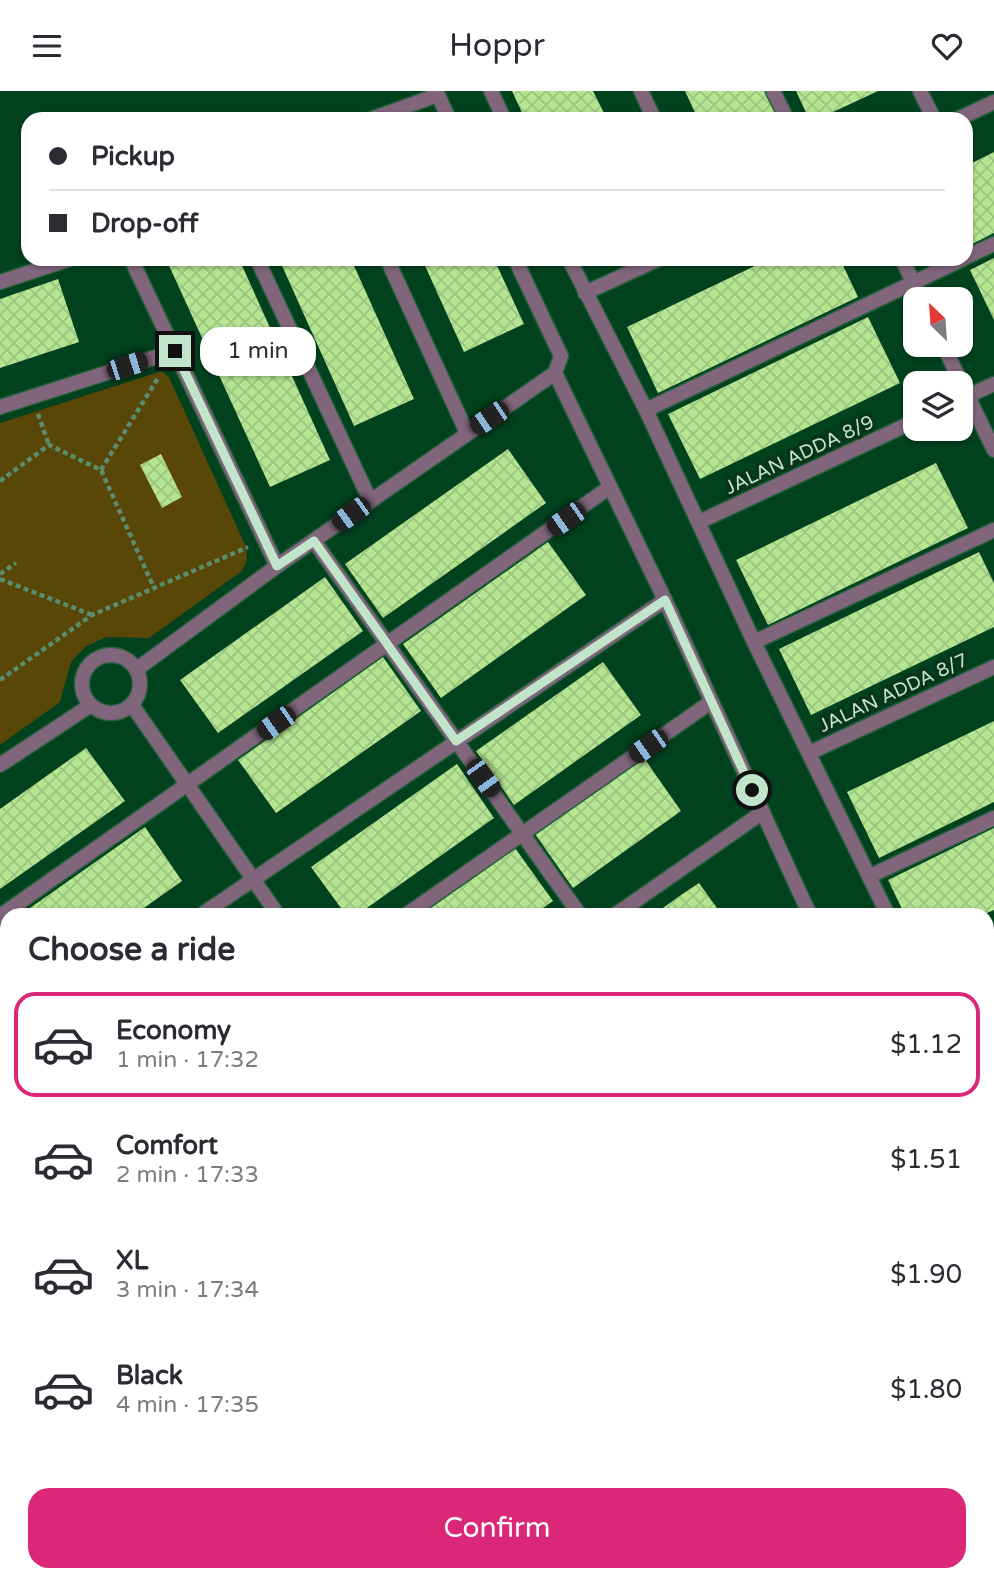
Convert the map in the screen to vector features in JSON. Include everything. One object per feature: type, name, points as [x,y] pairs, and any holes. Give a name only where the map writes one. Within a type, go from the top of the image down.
[{"type":"street","points":[[491,91],[501,112]]},
{"type":"street","points":[[641,91],[651,112]]},
{"type":"street","points":[[773,91],[784,112]]},
{"type":"street","points":[[920,91],[930,112]]},
{"type":"street","points":[[391,112],[438,95],[446,112]]},
{"type":"street","points":[[972,112],[994,102]]},
{"type":"street","points":[[973,254],[994,244]]},
{"type":"street","points":[[0,282],[49,266]]},
{"type":"street","points":[[134,266],[277,566]]},
{"type":"street","points":[[260,266],[370,501]]},
{"type":"street","points":[[390,266],[467,433]]},
{"type":"street","points":[[137,669],[277,566],[555,373],[561,356],[518,266]]},
{"type":"street","points":[[572,266],[646,410],[754,642],[885,908]]},
{"type":"street","points":[[585,293],[644,266]]},
{"type":"street","points":[[904,266],[915,287]]},
{"type":"street","points":[[646,410],[948,266]]},
{"type":"street","points":[[0,407],[175,351]]},
{"type":"street","points":[[555,373],[665,600],[807,908]]},
{"type":"street","points":[[973,394],[994,384]]},
{"type":"street","points":[[973,414],[994,450]]},
{"type":"street","name":"JALAN ADDA 8/9","points":[[699,522],[903,427]]},
{"type":"street","points":[[11,908],[610,487]]},
{"type":"street","points":[[754,642],[994,530]]},
{"type":"street","points":[[314,541],[575,908]]},
{"type":"street","points":[[211,908],[665,600]]},
{"type":"street","points":[[113,654],[124,657],[137,669],[141,684],[132,705],[112,713],[91,705],[82,685],[90,663],[113,654]]},
{"type":"street","name":"JALAN ADDA 8/7","points":[[809,753],[994,667]]},
{"type":"street","points":[[416,908],[711,702]]},
{"type":"street","points":[[0,765],[91,705]]},
{"type":"street","points":[[132,705],[273,908]]},
{"type":"street","points":[[625,908],[762,812]]},
{"type":"street","points":[[870,876],[994,818]]},
{"type":"path","points":[[101,470],[175,351]]},
{"type":"path","points":[[33,397],[49,445],[101,470],[154,588]]},
{"type":"path","points":[[0,481],[49,445]]},
{"type":"path","points":[[0,680],[92,615],[264,540]]},
{"type":"path","points":[[16,563],[0,576],[92,615]]},
{"type":"shaded area","points":[[162,371],[169,377],[246,547],[247,560],[242,571],[149,638],[106,637],[85,647],[71,662],[60,702],[0,745],[0,423]]},
{"type":"building","points":[[512,91],[593,91],[604,112],[522,112]]},
{"type":"building","points":[[685,91],[766,91],[776,112],[695,112]]},
{"type":"building","points":[[796,91],[878,91],[833,112],[806,112]]},
{"type":"building","points":[[994,152],[994,233],[973,244],[973,162]]},
{"type":"building","points":[[994,258],[994,320],[970,270]]},
{"type":"building","points":[[169,266],[242,266],[330,460],[270,487]]},
{"type":"building","points":[[282,266],[354,266],[414,399],[354,426]]},
{"type":"building","points":[[425,266],[497,266],[524,324],[464,352]]},
{"type":"building","points":[[754,266],[843,266],[858,297],[658,393],[627,327]]},
{"type":"building","points":[[58,279],[79,342],[0,368],[0,299]]},
{"type":"building","points":[[868,317],[900,383],[700,479],[668,414]]},
{"type":"building","points":[[508,449],[546,503],[383,618],[345,564]]},
{"type":"building","points":[[161,454],[182,497],[162,508],[140,465]]},
{"type":"building","points":[[936,463],[968,528],[768,625],[736,560]]},
{"type":"building","points":[[548,542],[586,595],[441,698],[403,644]]},
{"type":"building","points":[[979,552],[994,583],[994,627],[811,715],[779,649]]},
{"type":"building","points":[[325,577],[363,631],[218,733],[180,680]]},
{"type":"building","points":[[383,657],[421,711],[276,813],[238,760]]},
{"type":"building","points":[[603,662],[641,715],[514,805],[476,751]]},
{"type":"building","points":[[994,721],[994,802],[879,858],[847,792]]},
{"type":"building","points":[[86,748],[125,801],[0,889],[0,809]]},
{"type":"building","points":[[644,758],[681,811],[573,888],[535,834]]},
{"type":"building","points":[[457,764],[494,818],[367,908],[341,908],[311,867]]},
{"type":"building","points":[[145,827],[182,881],[144,908],[30,908]]},
{"type":"building","points":[[994,828],[994,908],[902,908],[888,880]]},
{"type":"building","points":[[515,848],[553,901],[543,908],[430,908]]},
{"type":"building","points":[[699,883],[717,908],[663,908]]},
{"type":"route","points":[[175,351],[277,566],[314,541],[456,741],[665,600],[752,790]]}]
